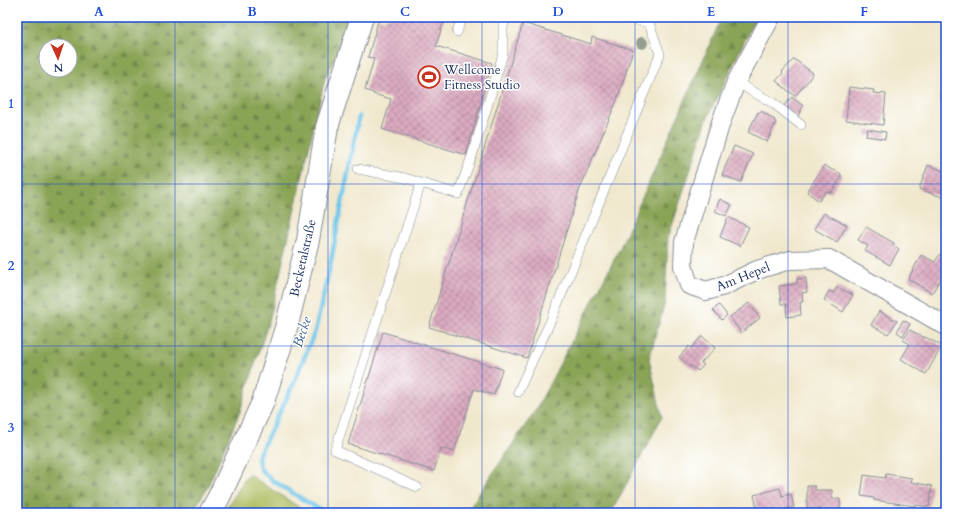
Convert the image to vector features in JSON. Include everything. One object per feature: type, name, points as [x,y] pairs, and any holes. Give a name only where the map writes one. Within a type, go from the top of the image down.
[{"type":"main road","name":"Becketalstraße","points":[[210,513],[220,495],[262,402],[286,328],[308,240],[328,127],[362,17]]},
{"type":"street","name":"Am Hepel","points":[[771,17],[736,82],[721,122],[684,242],[683,266],[689,285],[706,291],[724,286],[756,270],[790,260],[829,259],[946,326]]},
{"type":"lane","points":[[457,32],[462,17]]},
{"type":"lane","points":[[358,169],[405,178],[458,194],[472,156],[503,54],[502,27],[505,17]]},
{"type":"lane","points":[[518,392],[551,320],[660,54],[650,20],[624,17]]},
{"type":"lane","points":[[736,82],[774,103],[801,125]]},
{"type":"lane","points":[[417,487],[335,450],[421,183]]},
{"type":"green space","points":[[17,17],[350,17],[341,45],[325,78],[270,317],[239,414],[207,488],[192,513],[17,513]]},
{"type":"green space","points":[[722,17],[756,17],[707,119],[668,238],[665,302],[649,359],[662,417],[611,513],[466,513],[537,408],[620,248]]},
{"type":"green space","points":[[248,474],[308,513],[224,513]]},
{"type":"building","name":"Wellcome Fitness Studio","points":[[386,17],[445,17],[436,46],[492,63],[466,155],[382,129],[391,99],[365,90],[374,59],[368,57],[379,18],[385,20]]},
{"type":"building","points":[[523,23],[591,44],[592,37],[633,50],[617,100],[579,191],[527,358],[429,327]]},
{"type":"building","points":[[794,59],[813,73],[795,96],[776,81]]},
{"type":"building","points":[[849,87],[874,90],[873,93],[886,94],[883,125],[846,120]]},
{"type":"building","points":[[792,97],[803,106],[797,118],[783,107]]},
{"type":"building","points":[[761,111],[776,122],[767,142],[748,132],[758,112],[760,113]]},
{"type":"building","points":[[867,129],[886,132],[885,139],[866,136]]},
{"type":"building","points":[[734,146],[753,154],[741,182],[722,175]]},
{"type":"building","points":[[824,165],[834,171],[835,170],[842,176],[831,193],[826,191],[819,201],[807,192]]},
{"type":"building","points":[[928,165],[946,172],[945,198],[919,189]]},
{"type":"building","points":[[720,199],[732,205],[726,216],[715,211]]},
{"type":"building","points":[[824,213],[847,225],[837,242],[814,229]]},
{"type":"building","points":[[728,217],[749,227],[740,246],[720,237]]},
{"type":"building","points":[[866,227],[894,243],[893,245],[899,249],[890,265],[865,251],[868,246],[858,240]]},
{"type":"building","points":[[940,254],[946,258],[946,270],[932,293],[908,279],[921,255],[935,262]]},
{"type":"building","points":[[806,278],[807,292],[802,293],[803,302],[800,302],[801,315],[787,317],[786,304],[781,304],[779,286],[797,284],[797,279]]},
{"type":"building","points":[[837,287],[853,295],[843,312],[824,300],[829,291],[833,293]]},
{"type":"building","points":[[749,303],[760,318],[741,333],[730,317]]},
{"type":"building","points":[[719,305],[727,315],[722,320],[713,310]]},
{"type":"building","points":[[879,311],[897,321],[888,334],[871,325]]},
{"type":"building","points":[[903,320],[910,324],[903,336],[897,332]]},
{"type":"building","points":[[910,330],[942,346],[926,374],[901,359],[910,344],[903,340]]},
{"type":"building","points":[[383,332],[502,369],[494,395],[474,389],[454,452],[441,448],[434,471],[348,444]]},
{"type":"building","points":[[702,336],[715,348],[701,363],[704,365],[698,371],[691,366],[690,367],[679,357],[689,346],[691,348]]},
{"type":"building","points":[[886,474],[912,478],[911,482],[932,486],[929,507],[874,500],[874,498],[861,496],[864,475],[885,478]]},
{"type":"building","points":[[807,486],[815,486],[815,490],[832,490],[832,499],[840,499],[840,512],[821,511],[821,509],[807,509]]},
{"type":"building","points":[[780,488],[782,496],[791,494],[794,507],[772,513],[758,513],[754,495]]},
{"type":"waterway","name":"Becke","points":[[325,513],[273,481],[260,469],[258,456],[293,385],[315,331],[329,271],[359,116]]},
{"type":"place","name":"Wellcome Fitness Studio","points":[[429,77]]}]
